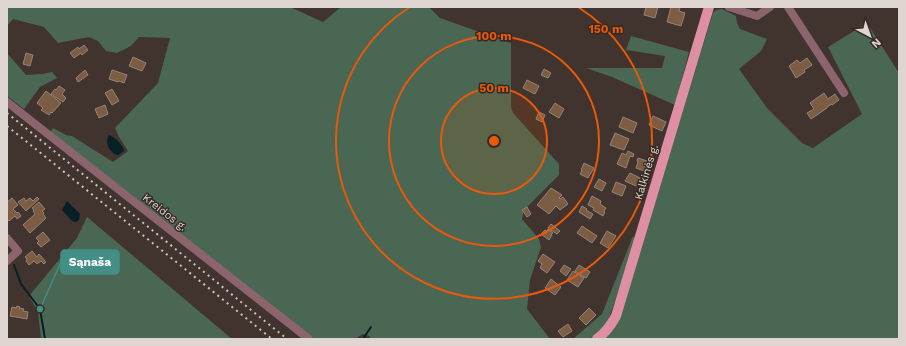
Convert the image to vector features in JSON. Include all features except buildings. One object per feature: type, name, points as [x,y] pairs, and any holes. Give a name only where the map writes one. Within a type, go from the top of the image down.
[{"type":"main road","name":"Kalkinės g.","points":[[598,339],[610,326],[616,316],[709,7]]},
{"type":"street","points":[[728,7],[757,16],[770,7]]},
{"type":"street","points":[[788,7],[844,93]]},
{"type":"street","name":"Kreidos g.","points":[[7,102],[309,339]]},
{"type":"street","points":[[7,238],[18,251],[7,261]]},
{"type":"green space","points":[[7,7],[290,7],[323,22],[341,7],[429,7],[440,18],[511,43],[511,107],[513,113],[559,164],[559,175],[524,210],[522,219],[539,239],[541,247],[530,280],[527,309],[550,339],[371,339],[369,336],[363,334],[355,339],[315,339],[50,132],[53,128],[66,135],[72,136],[113,162],[128,151],[115,128],[158,83],[170,38],[139,37],[131,46],[117,53],[106,51],[98,41],[89,37],[58,43],[44,27],[13,19],[7,26]]},
{"type":"green space","points":[[722,9],[736,16],[740,29],[767,39],[761,51],[739,69],[767,108],[802,143],[813,148],[862,114],[828,47],[867,23],[899,73],[899,339],[605,339],[632,276],[713,13],[716,10]]},
{"type":"green space","points":[[631,36],[689,52],[675,105],[612,77],[586,68],[662,68],[665,56],[626,50]]},
{"type":"green space","points":[[7,53],[26,75],[52,72],[57,78],[40,87],[24,109],[7,96]]},
{"type":"green space","points":[[87,217],[232,339],[41,339],[38,312],[29,296],[77,238]]},
{"type":"green space","points":[[633,236],[636,241],[608,321],[594,337],[586,339],[573,339],[602,314]]},
{"type":"water","points":[[109,135],[122,146],[124,151],[118,155],[110,150],[107,141]]},
{"type":"water","points":[[67,201],[80,214],[79,220],[76,222],[72,221],[62,210]]},
{"type":"waterway","points":[[14,265],[21,284],[40,309],[45,339]]},
{"type":"waterway","points":[[363,339],[371,327]]},
{"type":"railway","points":[[7,113],[287,339]]},
{"type":"railway","points":[[7,126],[272,339]]},
{"type":"place","name":"Sąnaša","points":[[40,309]]}]
